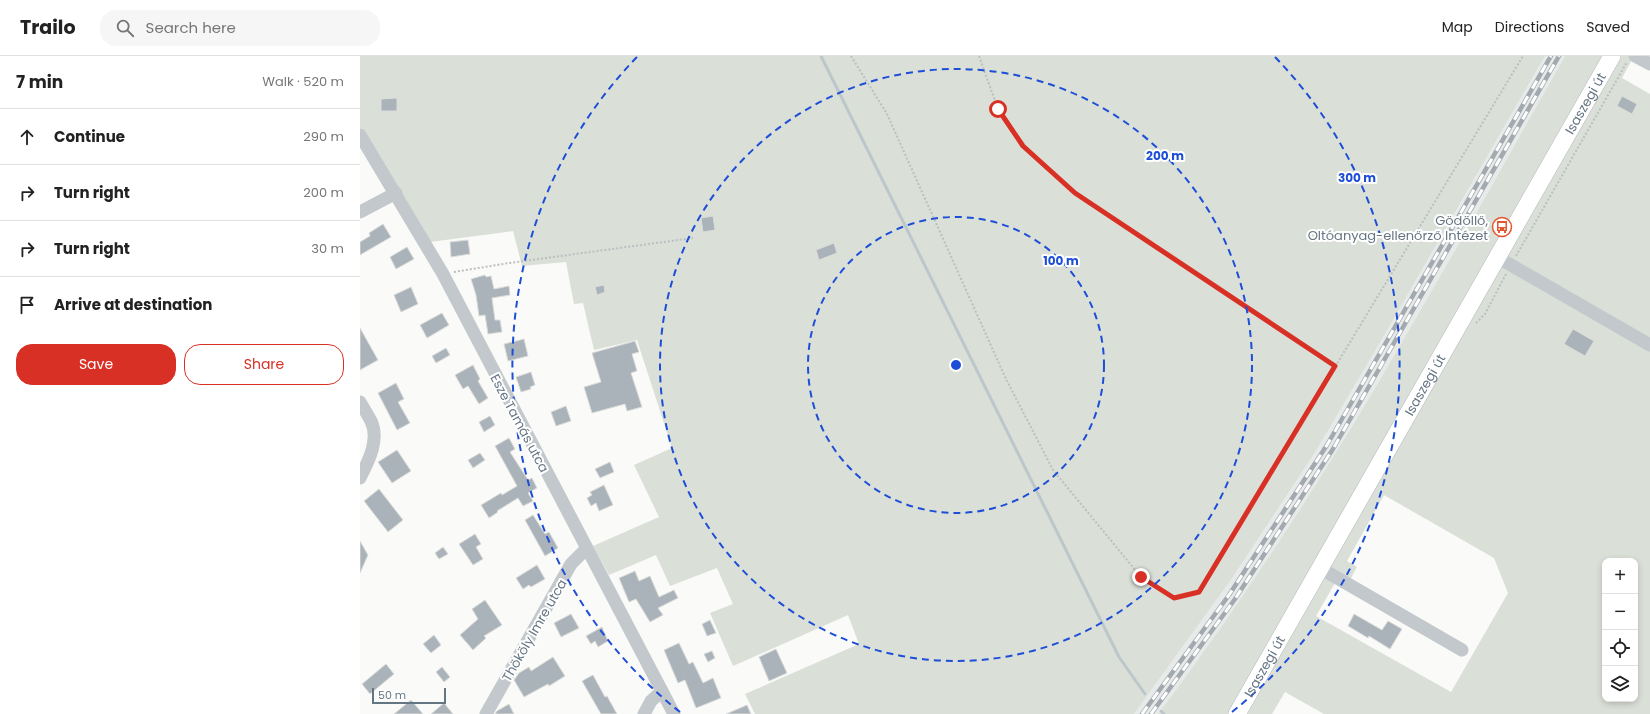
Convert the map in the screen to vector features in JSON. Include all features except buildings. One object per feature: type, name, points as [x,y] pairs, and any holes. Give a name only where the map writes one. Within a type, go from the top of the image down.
[{"type":"main road","name":"Isaszegi út","points":[[1239,713],[1612,56]]},
{"type":"street","points":[[1635,56],[1650,64]]},
{"type":"street","name":"Esze Tamás utca","points":[[360,135],[443,274],[586,549],[674,714]]},
{"type":"street","points":[[360,212],[396,193]]},
{"type":"street","points":[[1497,257],[1650,345]]},
{"type":"street","points":[[360,402],[372,422],[374,436],[373,448],[360,478]]},
{"type":"street","name":"Thököly Imre utca","points":[[486,714],[571,564],[586,549]]},
{"type":"street","points":[[1320,568],[1462,650]]},
{"type":"street","points":[[644,714],[651,701],[662,691]]},
{"type":"path","points":[[851,56],[887,114],[1006,379],[1053,470],[1141,577],[1174,598],[1199,592],[1523,56]]},
{"type":"path","points":[[979,56],[998,109],[1023,146],[1075,193],[1335,366]]},
{"type":"path","points":[[443,274],[509,263],[693,238]]},
{"type":"shaded area","points":[[360,56],[1545,56],[1316,451],[1233,577],[1134,714],[755,714],[745,694],[859,644],[848,615],[733,666],[710,613],[733,604],[717,568],[670,586],[656,555],[609,575],[593,546],[659,517],[634,465],[672,448],[637,340],[594,350],[583,303],[574,304],[566,262],[522,266],[513,231],[430,242],[360,127]]},
{"type":"shaded area","points":[[1545,56],[1565,56],[1408,333],[1310,495],[1264,566],[1182,684],[1158,714],[1134,714],[1233,577],[1316,451]]},
{"type":"shaded area","points":[[1565,56],[1634,56],[1622,78],[1650,94],[1650,714],[1324,714],[1285,692],[1272,714],[1158,714],[1222,626],[1269,557],[1358,417],[1442,273]],"holes":[[[1384,495],[1494,558],[1508,593],[1451,692],[1316,616],[1335,583],[1345,589],[1357,567],[1347,561]]]},
{"type":"waterway","points":[[821,56],[1119,657],[1145,694]]},
{"type":"waterway","points":[[1161,711],[1164,714]]},
{"type":"railway","points":[[1142,714],[1229,595],[1327,445],[1551,56]]},
{"type":"railway","points":[[1151,714],[1235,599],[1333,449],[1559,56]]},
{"type":"place","name":"Gödöllő, Oltóanyag-ellenőrző Intézet","points":[[1502,227]]},
{"type":"route","points":[[998,109],[1023,146],[1075,193],[1335,366],[1199,592],[1174,598],[1141,577]]}]
